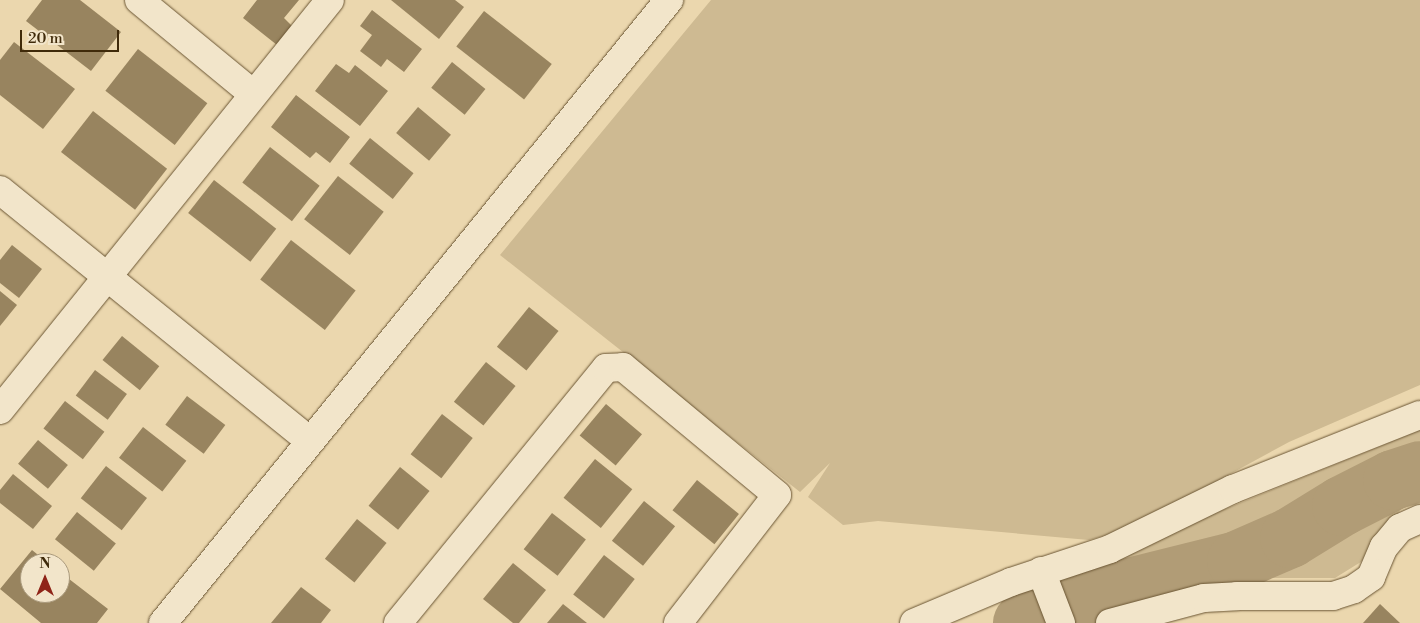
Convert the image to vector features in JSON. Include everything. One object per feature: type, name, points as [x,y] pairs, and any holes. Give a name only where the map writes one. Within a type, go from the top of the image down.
[{"type":"street","points":[[139,0],[253,94]]},
{"type":"street","points":[[0,410],[330,0]]},
{"type":"street","points":[[163,623],[669,0]]},
{"type":"street","points":[[0,190],[310,441]]},
{"type":"street","points":[[398,623],[606,368],[623,368],[777,495],[678,623]]},
{"type":"street","points":[[914,623],[1011,582],[1043,576],[1110,549],[1233,489],[1420,414]]},
{"type":"street","points":[[1110,623],[1204,598],[1333,596],[1347,592],[1371,577],[1384,547],[1400,528],[1420,519]]},
{"type":"street","points":[[1043,576],[1061,623]]},
{"type":"shaded area","points":[[711,0],[1420,0],[1420,385],[1289,442],[1131,528],[1089,540],[878,521],[843,525],[808,497],[830,463],[800,492],[500,255]]},
{"type":"shaded area","points":[[1420,430],[1420,504],[1402,508],[1364,560],[1335,578],[1256,578],[1235,535],[1138,565],[1111,560],[1213,514]]},
{"type":"building","points":[[42,0],[80,0],[121,32],[91,71],[26,21]]},
{"type":"building","points":[[257,0],[299,0],[284,18],[292,26],[277,45],[243,18]]},
{"type":"building","points":[[391,0],[455,0],[464,7],[439,39]]},
{"type":"building","points":[[372,10],[422,49],[404,72],[387,59],[381,67],[360,51],[372,35],[360,26]]},
{"type":"building","points":[[484,11],[552,64],[524,99],[456,46]]},
{"type":"building","points":[[14,42],[75,89],[43,129],[0,95],[0,60]]},
{"type":"building","points":[[138,49],[207,103],[175,145],[105,91]]},
{"type":"building","points":[[452,62],[485,89],[465,115],[431,88]]},
{"type":"building","points":[[336,64],[349,73],[355,65],[388,91],[360,126],[315,91]]},
{"type":"building","points":[[296,95],[350,137],[330,163],[316,152],[310,158],[271,127]]},
{"type":"building","points":[[418,107],[451,135],[429,161],[396,133]]},
{"type":"building","points":[[93,111],[167,169],[135,210],[61,152]]},
{"type":"building","points":[[370,138],[414,173],[393,199],[349,164]]},
{"type":"building","points":[[270,147],[320,186],[292,221],[242,182]]},
{"type":"building","points":[[338,176],[384,212],[350,255],[304,219]]},
{"type":"building","points":[[214,180],[276,229],[250,262],[188,213]]},
{"type":"building","points":[[291,240],[356,290],[325,330],[260,279]]},
{"type":"building","points":[[12,245],[42,269],[19,298],[0,283],[0,260]]},
{"type":"building","points":[[0,291],[17,305],[0,326]]},
{"type":"building","points":[[529,307],[559,331],[526,371],[497,347]]},
{"type":"building","points":[[122,336],[159,366],[140,390],[102,360]]},
{"type":"building","points":[[486,362],[516,386],[483,426],[454,402]]},
{"type":"building","points":[[95,370],[127,394],[108,420],[76,396]]},
{"type":"building","points":[[187,396],[225,425],[204,454],[165,425]]},
{"type":"building","points":[[65,401],[104,432],[83,459],[43,429]]},
{"type":"building","points":[[606,404],[642,434],[616,466],[580,435]]},
{"type":"building","points":[[442,414],[473,438],[441,478],[411,454]]},
{"type":"building","points":[[143,427],[186,461],[162,492],[119,458]]},
{"type":"building","points":[[38,440],[68,465],[48,489],[18,464]]},
{"type":"building","points":[[595,459],[632,489],[601,528],[564,498]]},
{"type":"building","points":[[106,466],[147,498],[122,530],[81,498]]},
{"type":"building","points":[[400,467],[430,491],[398,530],[369,506]]},
{"type":"building","points":[[13,474],[52,506],[33,529],[0,503],[0,490]]},
{"type":"building","points":[[697,480],[739,514],[714,544],[672,510]]},
{"type":"building","points":[[644,501],[675,526],[643,566],[612,541]]},
{"type":"building","points":[[77,512],[116,543],[94,571],[55,539]]},
{"type":"building","points":[[552,513],[586,539],[558,576],[524,549]]},
{"type":"building","points":[[357,519],[387,543],[354,583],[325,559]]},
{"type":"building","points":[[604,555],[635,579],[604,618],[573,594]]},
{"type":"building","points":[[513,563],[546,590],[519,623],[513,623],[483,599]]},
{"type":"building","points":[[20,565],[20,603],[70,603],[70,580],[108,609],[97,623],[41,623],[0,589]]},
{"type":"building","points":[[301,587],[331,610],[321,623],[271,623]]},
{"type":"building","points":[[563,604],[587,623],[547,623]]},
{"type":"building","points":[[1380,604],[1400,623],[1363,623]]},
{"type":"waterway","points":[[1023,623],[1085,599],[1237,561],[1290,538],[1342,506],[1393,480],[1420,471]]}]
